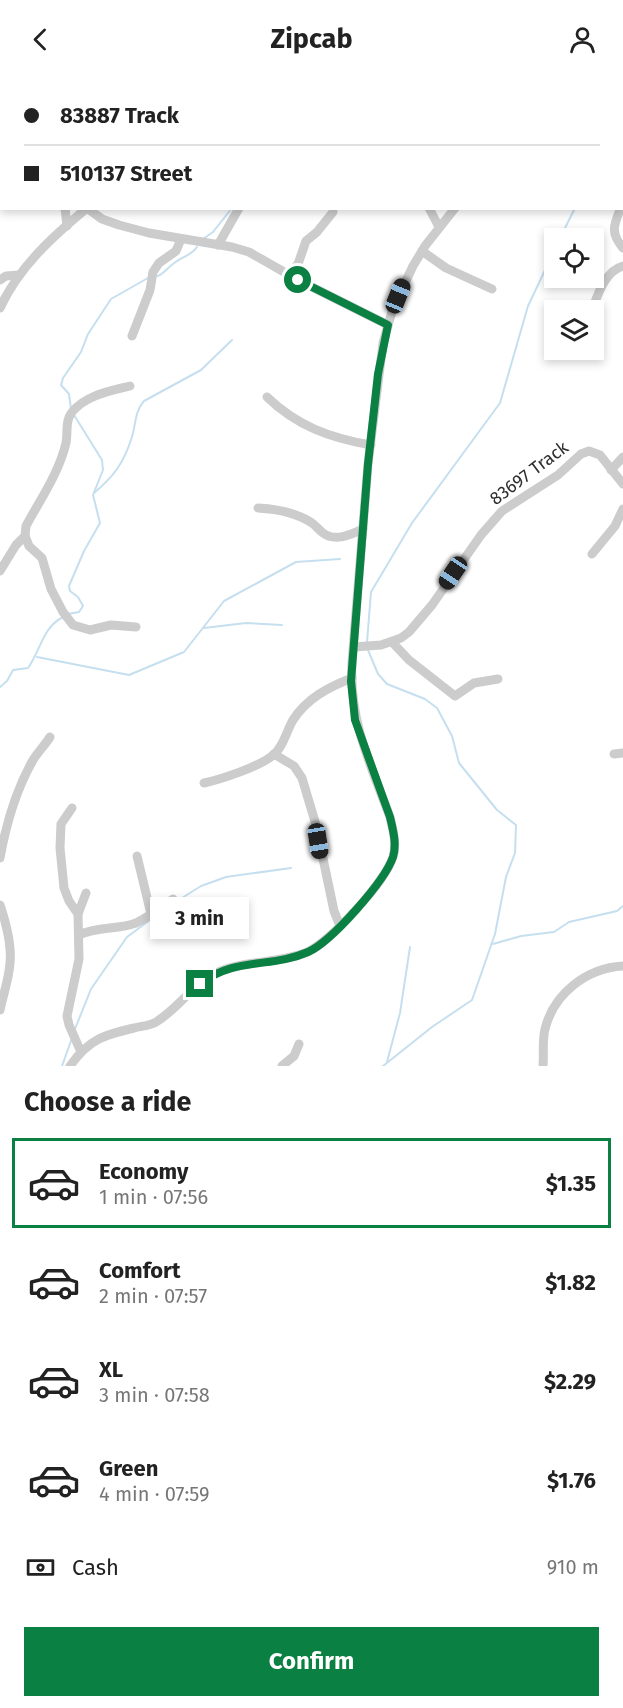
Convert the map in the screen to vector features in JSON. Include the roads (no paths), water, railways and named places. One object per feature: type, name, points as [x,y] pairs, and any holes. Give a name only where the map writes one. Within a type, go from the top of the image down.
[{"type":"street","points":[[65,210],[67,226]]},
{"type":"street","points":[[0,308],[19,275],[43,248],[85,210]]},
{"type":"street","points":[[90,210],[102,219],[119,225],[249,252],[388,325]]},
{"type":"street","points":[[218,245],[238,210]]},
{"type":"street","points":[[430,210],[439,227]]},
{"type":"street","points":[[70,1066],[81,1052],[98,1038],[157,1021],[211,976],[231,967],[294,956],[316,948],[340,926],[382,879],[391,863],[395,848],[390,817],[355,720],[352,678],[371,445],[378,374],[388,325],[403,284],[422,250],[453,210]]},
{"type":"street","points":[[620,210],[613,230],[623,248]]},
{"type":"street","points":[[289,274],[298,264],[306,241],[317,232],[333,212]]},
{"type":"street","points":[[132,336],[150,290],[153,272],[159,263],[176,251],[181,238]]},
{"type":"street","points":[[422,250],[446,268],[492,289]]},
{"type":"street","points":[[597,300],[608,276],[613,270],[623,266]]},
{"type":"street","points":[[0,280],[6,276],[19,275]]},
{"type":"street","points":[[130,386],[91,398],[70,415],[64,450],[26,526],[25,536],[29,546],[42,558],[51,589],[73,626],[90,630],[111,625],[136,627]]},
{"type":"street","points":[[267,397],[296,421],[308,427],[330,436],[371,445]]},
{"type":"street","name":"83697 Track","points":[[354,647],[368,647],[392,642],[413,628],[481,535],[508,506],[565,470],[585,452],[598,454],[623,484]]},
{"type":"street","points":[[611,470],[623,457]]},
{"type":"street","points":[[258,508],[296,515],[332,537],[344,537],[363,529]]},
{"type":"street","points":[[592,554],[620,520],[623,509]]},
{"type":"street","points":[[0,571],[16,545],[25,536]]},
{"type":"street","points":[[392,642],[409,660],[455,696],[474,683],[498,679]]},
{"type":"street","points":[[204,783],[238,772],[274,754],[293,720],[314,697],[352,678]]},
{"type":"street","points":[[0,858],[4,834],[21,783],[50,736]]},
{"type":"street","points":[[274,754],[294,765],[302,778],[316,825],[334,911],[340,926]]},
{"type":"street","points":[[72,808],[62,824],[60,848],[64,888],[78,914]]},
{"type":"street","points":[[137,856],[151,914]]},
{"type":"street","points":[[81,1052],[67,1016],[78,969],[78,914],[86,893]]},
{"type":"street","points":[[79,935],[97,929],[136,923],[173,899]]},
{"type":"street","points":[[0,905],[10,955],[0,1010]]},
{"type":"street","points":[[543,1066],[545,1033],[548,1021],[557,1006],[578,981],[594,972],[623,966]]},
{"type":"street","points":[[282,1066],[294,1056],[299,1044]]},
{"type":"waterway","points":[[203,239],[213,232],[230,210]]},
{"type":"waterway","points":[[565,228],[574,210]]},
{"type":"waterway","points":[[158,276],[197,247]]},
{"type":"waterway","points":[[367,642],[371,592],[412,523],[500,403],[528,306],[544,272]]},
{"type":"waterway","points":[[71,409],[69,394],[61,385],[63,378],[81,352],[88,334],[111,299],[148,278]]},
{"type":"waterway","points":[[94,493],[112,476],[125,456],[138,410],[144,401],[201,370],[232,340]]},
{"type":"waterway","points":[[68,614],[79,612],[83,606],[78,597],[70,591],[69,586],[84,551],[100,523],[93,495],[103,470],[102,460],[74,415]]},
{"type":"waterway","points":[[37,657],[129,675],[184,652],[224,601],[296,562],[340,559]]},
{"type":"waterway","points":[[0,687],[7,681],[13,670],[28,668],[46,633],[63,617]]},
{"type":"waterway","points":[[204,628],[246,623],[282,625]]},
{"type":"waterway","points":[[368,650],[378,674],[387,684],[425,699],[437,708],[452,736],[459,763],[497,810],[516,825],[515,853],[506,877],[495,934],[472,1000],[432,1027],[383,1066]]},
{"type":"waterway","points":[[174,903],[201,886],[226,877],[291,868]]},
{"type":"waterway","points":[[493,944],[521,936],[554,932],[569,922],[617,911],[623,906]]},
{"type":"waterway","points":[[75,1029],[91,989],[127,937],[150,920]]},
{"type":"waterway","points":[[387,1062],[400,1013],[410,947]]},
{"type":"waterway","points":[[62,1066],[72,1038]]}]
